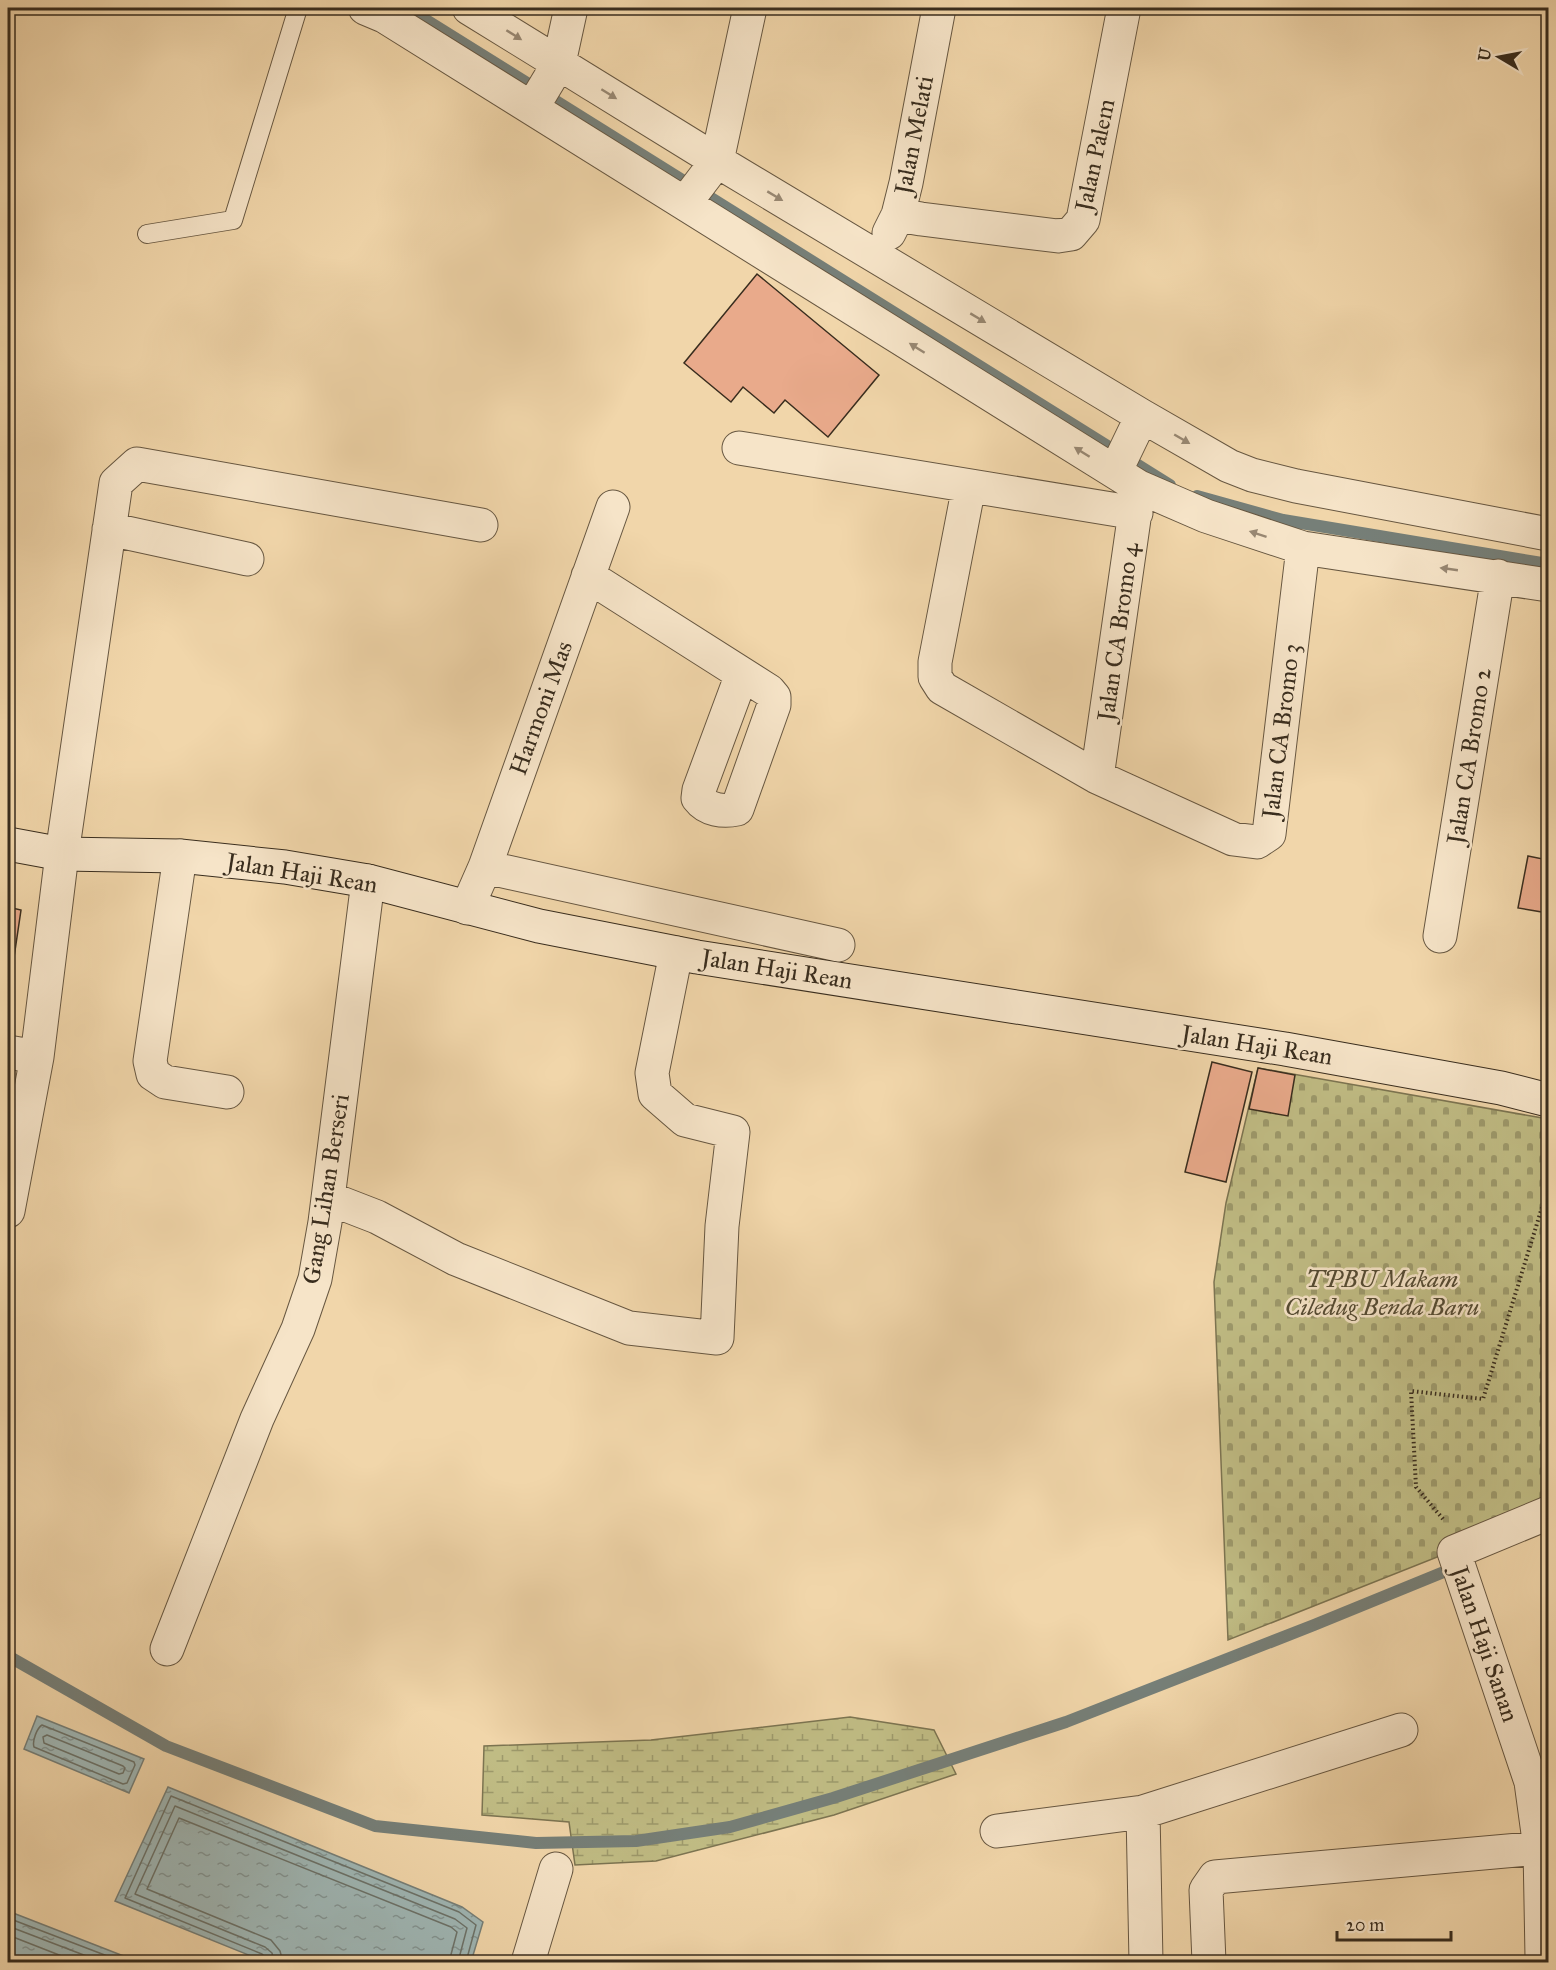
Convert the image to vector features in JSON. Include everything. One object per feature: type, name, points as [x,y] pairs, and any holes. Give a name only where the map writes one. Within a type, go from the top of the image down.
[{"type":"street","points":[[469,8],[717,161],[1229,466],[1252,475],[1296,486],[1548,534]]},
{"type":"street","points":[[532,108],[559,63],[571,8]]},
{"type":"street","points":[[685,203],[717,161],[750,8]]},
{"type":"street","name":"Jalan Melati","points":[[869,252],[886,238],[898,215],[939,8]]},
{"type":"street","name":"Jalan Palem","points":[[898,215],[1058,236],[1071,234],[1083,220],[1124,8]]},
{"type":"street","points":[[379,10],[685,203],[1130,491],[1303,548],[1548,585]]},
{"type":"street","name":"Jalan CA Bromo 4","points":[[1097,777],[1130,491],[1142,416]]},
{"type":"street","points":[[739,448],[969,486],[1130,491]]},
{"type":"street","points":[[8,1211],[22,1055],[57,892],[116,483],[137,464],[481,525]]},
{"type":"street","name":"Jalan CA Bromo 3","points":[[969,486],[935,663],[936,677],[942,688],[1097,777],[1233,839],[1257,842],[1269,834],[1303,548]]},
{"type":"street","name":"Harmoni Mas","points":[[467,908],[485,867],[613,507]]},
{"type":"street","points":[[109,529],[247,559]]},
{"type":"street","points":[[588,576],[742,674]]},
{"type":"street","name":"Jalan CA Bromo 2","points":[[1440,936],[1498,576]]},
{"type":"street","name":"Jalan Haji Rean","points":[[8,844],[62,854],[180,856],[285,867],[368,881],[539,926],[676,952],[1284,1049],[1501,1088],[1548,1100]]},
{"type":"street","points":[[180,856],[150,1061],[153,1074],[165,1082],[227,1092]]},
{"type":"street","points":[[485,867],[838,945]]},
{"type":"street","name":"Gang Lihan Berseri","points":[[166,1649],[257,1419],[302,1318],[315,1279],[328,1198],[368,881]]},
{"type":"street","points":[[328,1198],[377,1217],[456,1259],[629,1328],[717,1338],[722,1226],[733,1132],[685,1120],[655,1094],[652,1073],[676,952]]},
{"type":"street","name":"Jalan Haji Sanan","points":[[1548,1513],[1454,1552],[1465,1587],[1540,1782],[1542,1957],[1548,1956]]},
{"type":"street","points":[[997,1831],[1143,1812],[1401,1730]]},
{"type":"street","points":[[1143,1812],[1146,1962]]},
{"type":"street","points":[[1209,1962],[1206,1890],[1215,1876],[1540,1848]]},
{"type":"street","points":[[528,1962],[556,1869]]},
{"type":"lane","points":[[147,234],[233,220],[298,8]]},
{"type":"path","points":[[1454,1552],[1453,1531],[1416,1487],[1411,1391],[1483,1399],[1548,1188]]},
{"type":"green space","name":"TPBU Makam Ciledug Benda Baru","points":[[1258,1068],[1548,1119],[1548,1513],[1228,1640],[1214,1282],[1226,1203]]},
{"type":"green space","points":[[850,1717],[934,1730],[956,1774],[834,1815],[656,1861],[575,1865],[569,1822],[482,1815],[484,1746],[651,1740]]},
{"type":"water","points":[[37,1716],[144,1759],[129,1793],[24,1749]]},
{"type":"water","points":[[168,1787],[462,1907],[483,1922],[471,1962],[266,1962],[115,1901]]},
{"type":"water","points":[[8,1911],[139,1962],[8,1962]]},
{"type":"building","points":[[757,274],[879,375],[828,437],[785,400],[774,413],[743,387],[731,402],[684,363]]},
{"type":"building","points":[[1528,856],[1548,860],[1548,913],[1518,908]]},
{"type":"building","points":[[8,907],[21,910],[8,998]]},
{"type":"building","points":[[1212,1062],[1252,1072],[1226,1182],[1185,1172]]},
{"type":"building","points":[[1258,1068],[1295,1075],[1288,1116],[1249,1109]]},
{"type":"waterway","points":[[407,8],[1170,485]]},
{"type":"waterway","points":[[1197,496],[1283,520],[1548,564]]},
{"type":"waterway","points":[[8,1656],[166,1746],[375,1826],[536,1843],[636,1841],[730,1827],[833,1798],[1066,1722],[1456,1567]]}]
